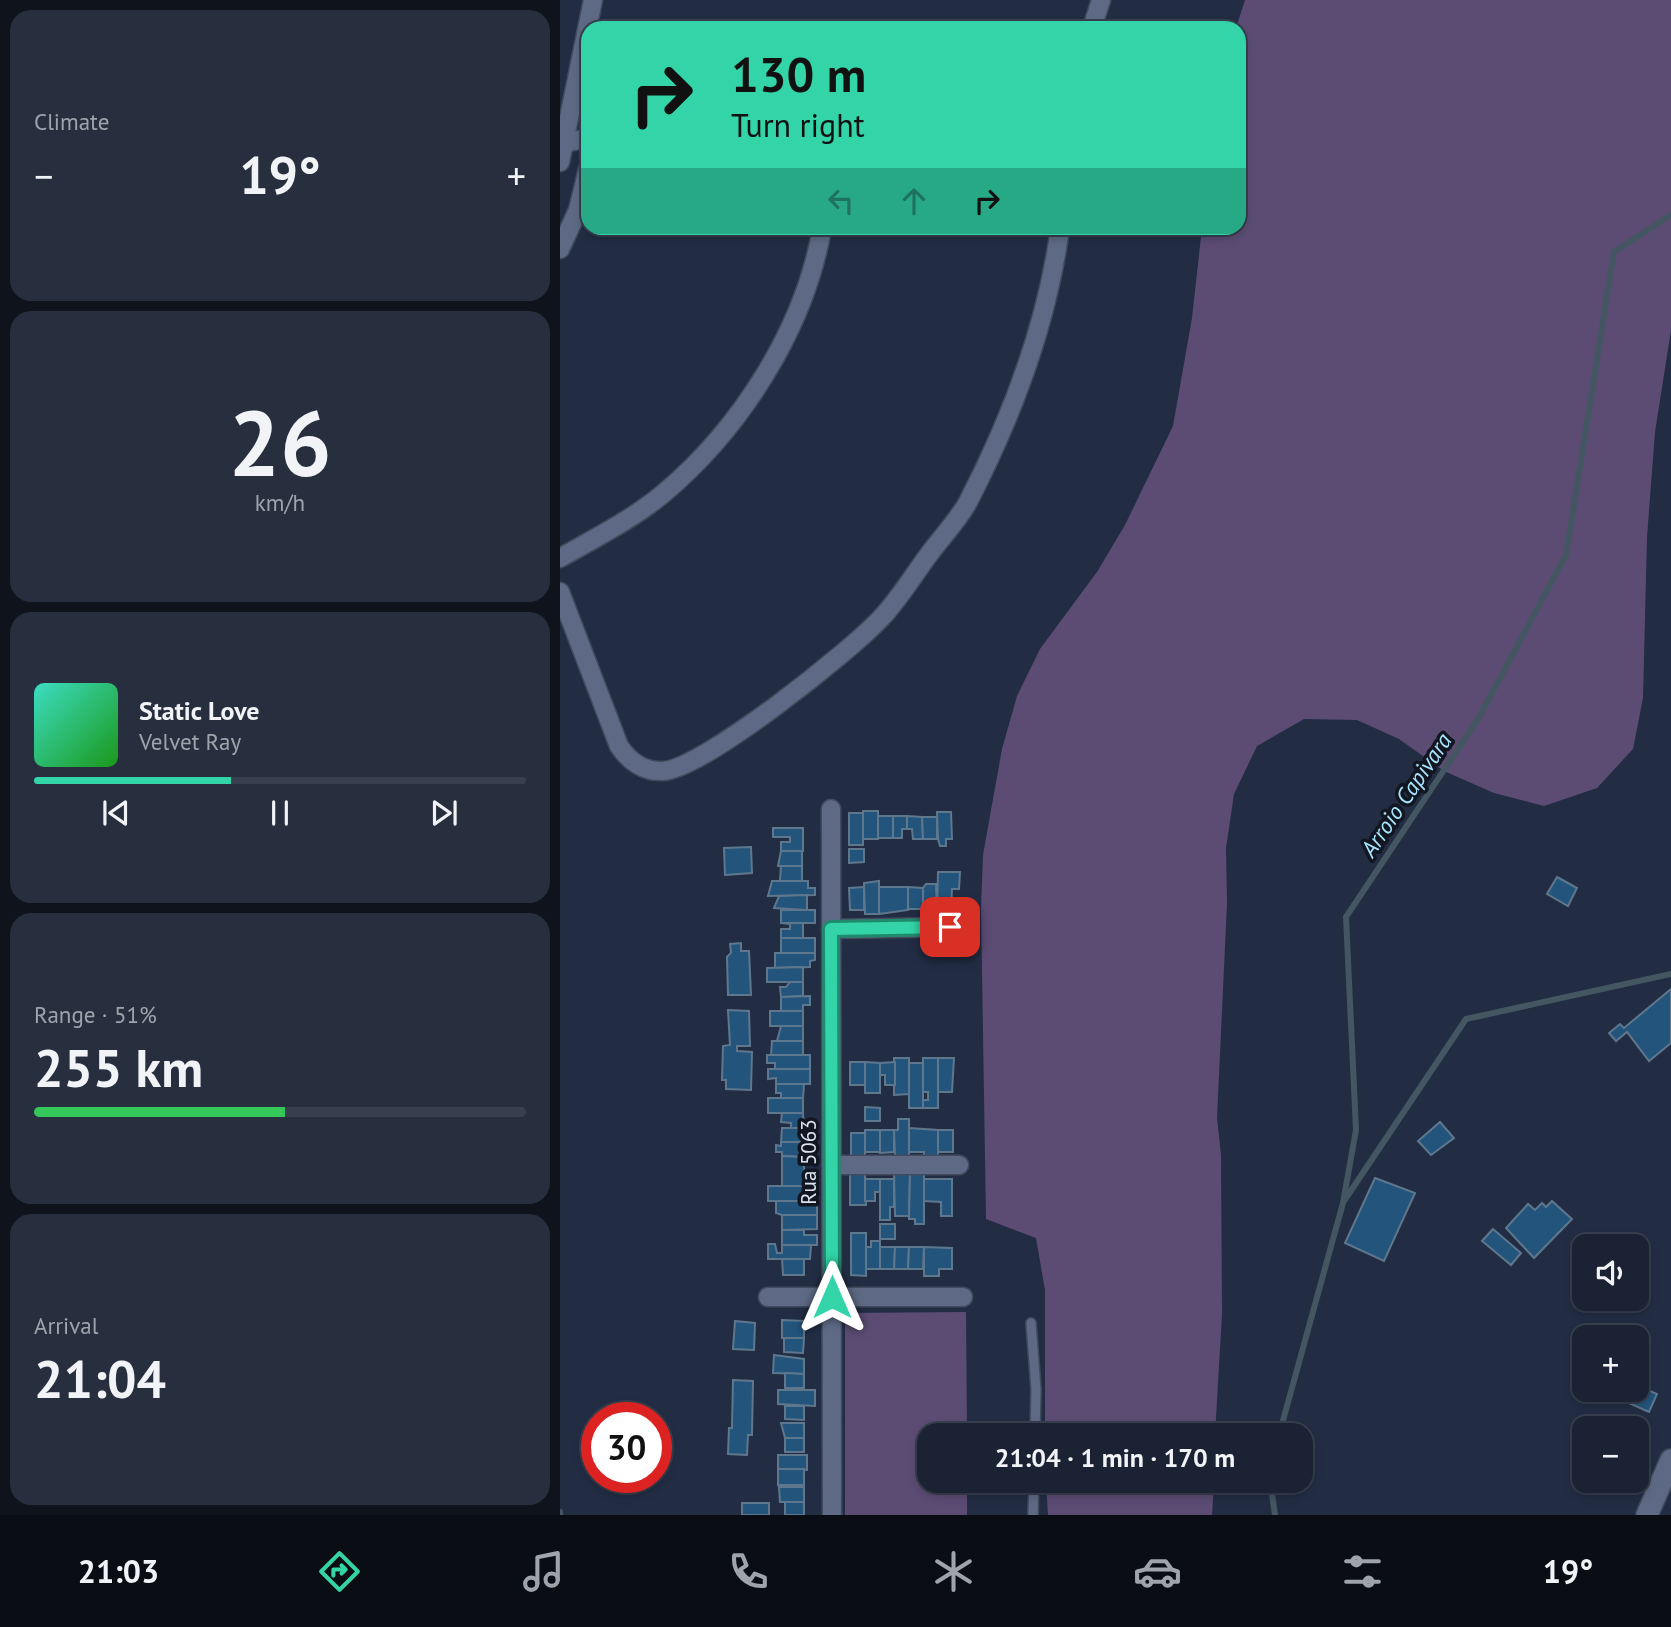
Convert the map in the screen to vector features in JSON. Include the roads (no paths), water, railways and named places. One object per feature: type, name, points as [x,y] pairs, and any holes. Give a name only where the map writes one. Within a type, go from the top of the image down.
[{"type":"street","points":[[589,21],[593,0]]},
{"type":"street","points":[[1094,21],[1101,0]]},
{"type":"street","points":[[560,162],[581,59]]},
{"type":"street","points":[[564,143],[581,139]]},
{"type":"street","points":[[560,249],[581,198]]},
{"type":"street","points":[[560,558],[617,526],[662,494],[694,466],[724,432],[750,396],[794,317],[809,280],[820,235]]},
{"type":"street","points":[[560,592],[619,746],[626,757],[649,770],[664,771],[689,762],[803,688],[882,617],[966,505],[1020,392],[1054,268],[1059,235]]},
{"type":"street","name":"Rua 5063","points":[[831,809],[832,1515]]},
{"type":"street","points":[[831,929],[950,927]]},
{"type":"street","points":[[831,1165],[959,1165]]},
{"type":"street","points":[[768,1297],[962,1297]]},
{"type":"street","points":[[1647,1515],[1671,1461]]},
{"type":"lane","points":[[1031,1323],[1036,1389],[1035,1423]]},
{"type":"lane","points":[[1032,1515],[1033,1493]]},
{"type":"waterway","name":"Arroio Capivara","points":[[1282,1423],[1343,1203],[1356,1130],[1346,917],[1478,719],[1566,555],[1614,252],[1671,215]]},
{"type":"waterway","points":[[1344,1201],[1466,1019],[1671,974]]},
{"type":"waterway","name":"Arroio Capivara","points":[[1272,1493],[1275,1515]]}]
